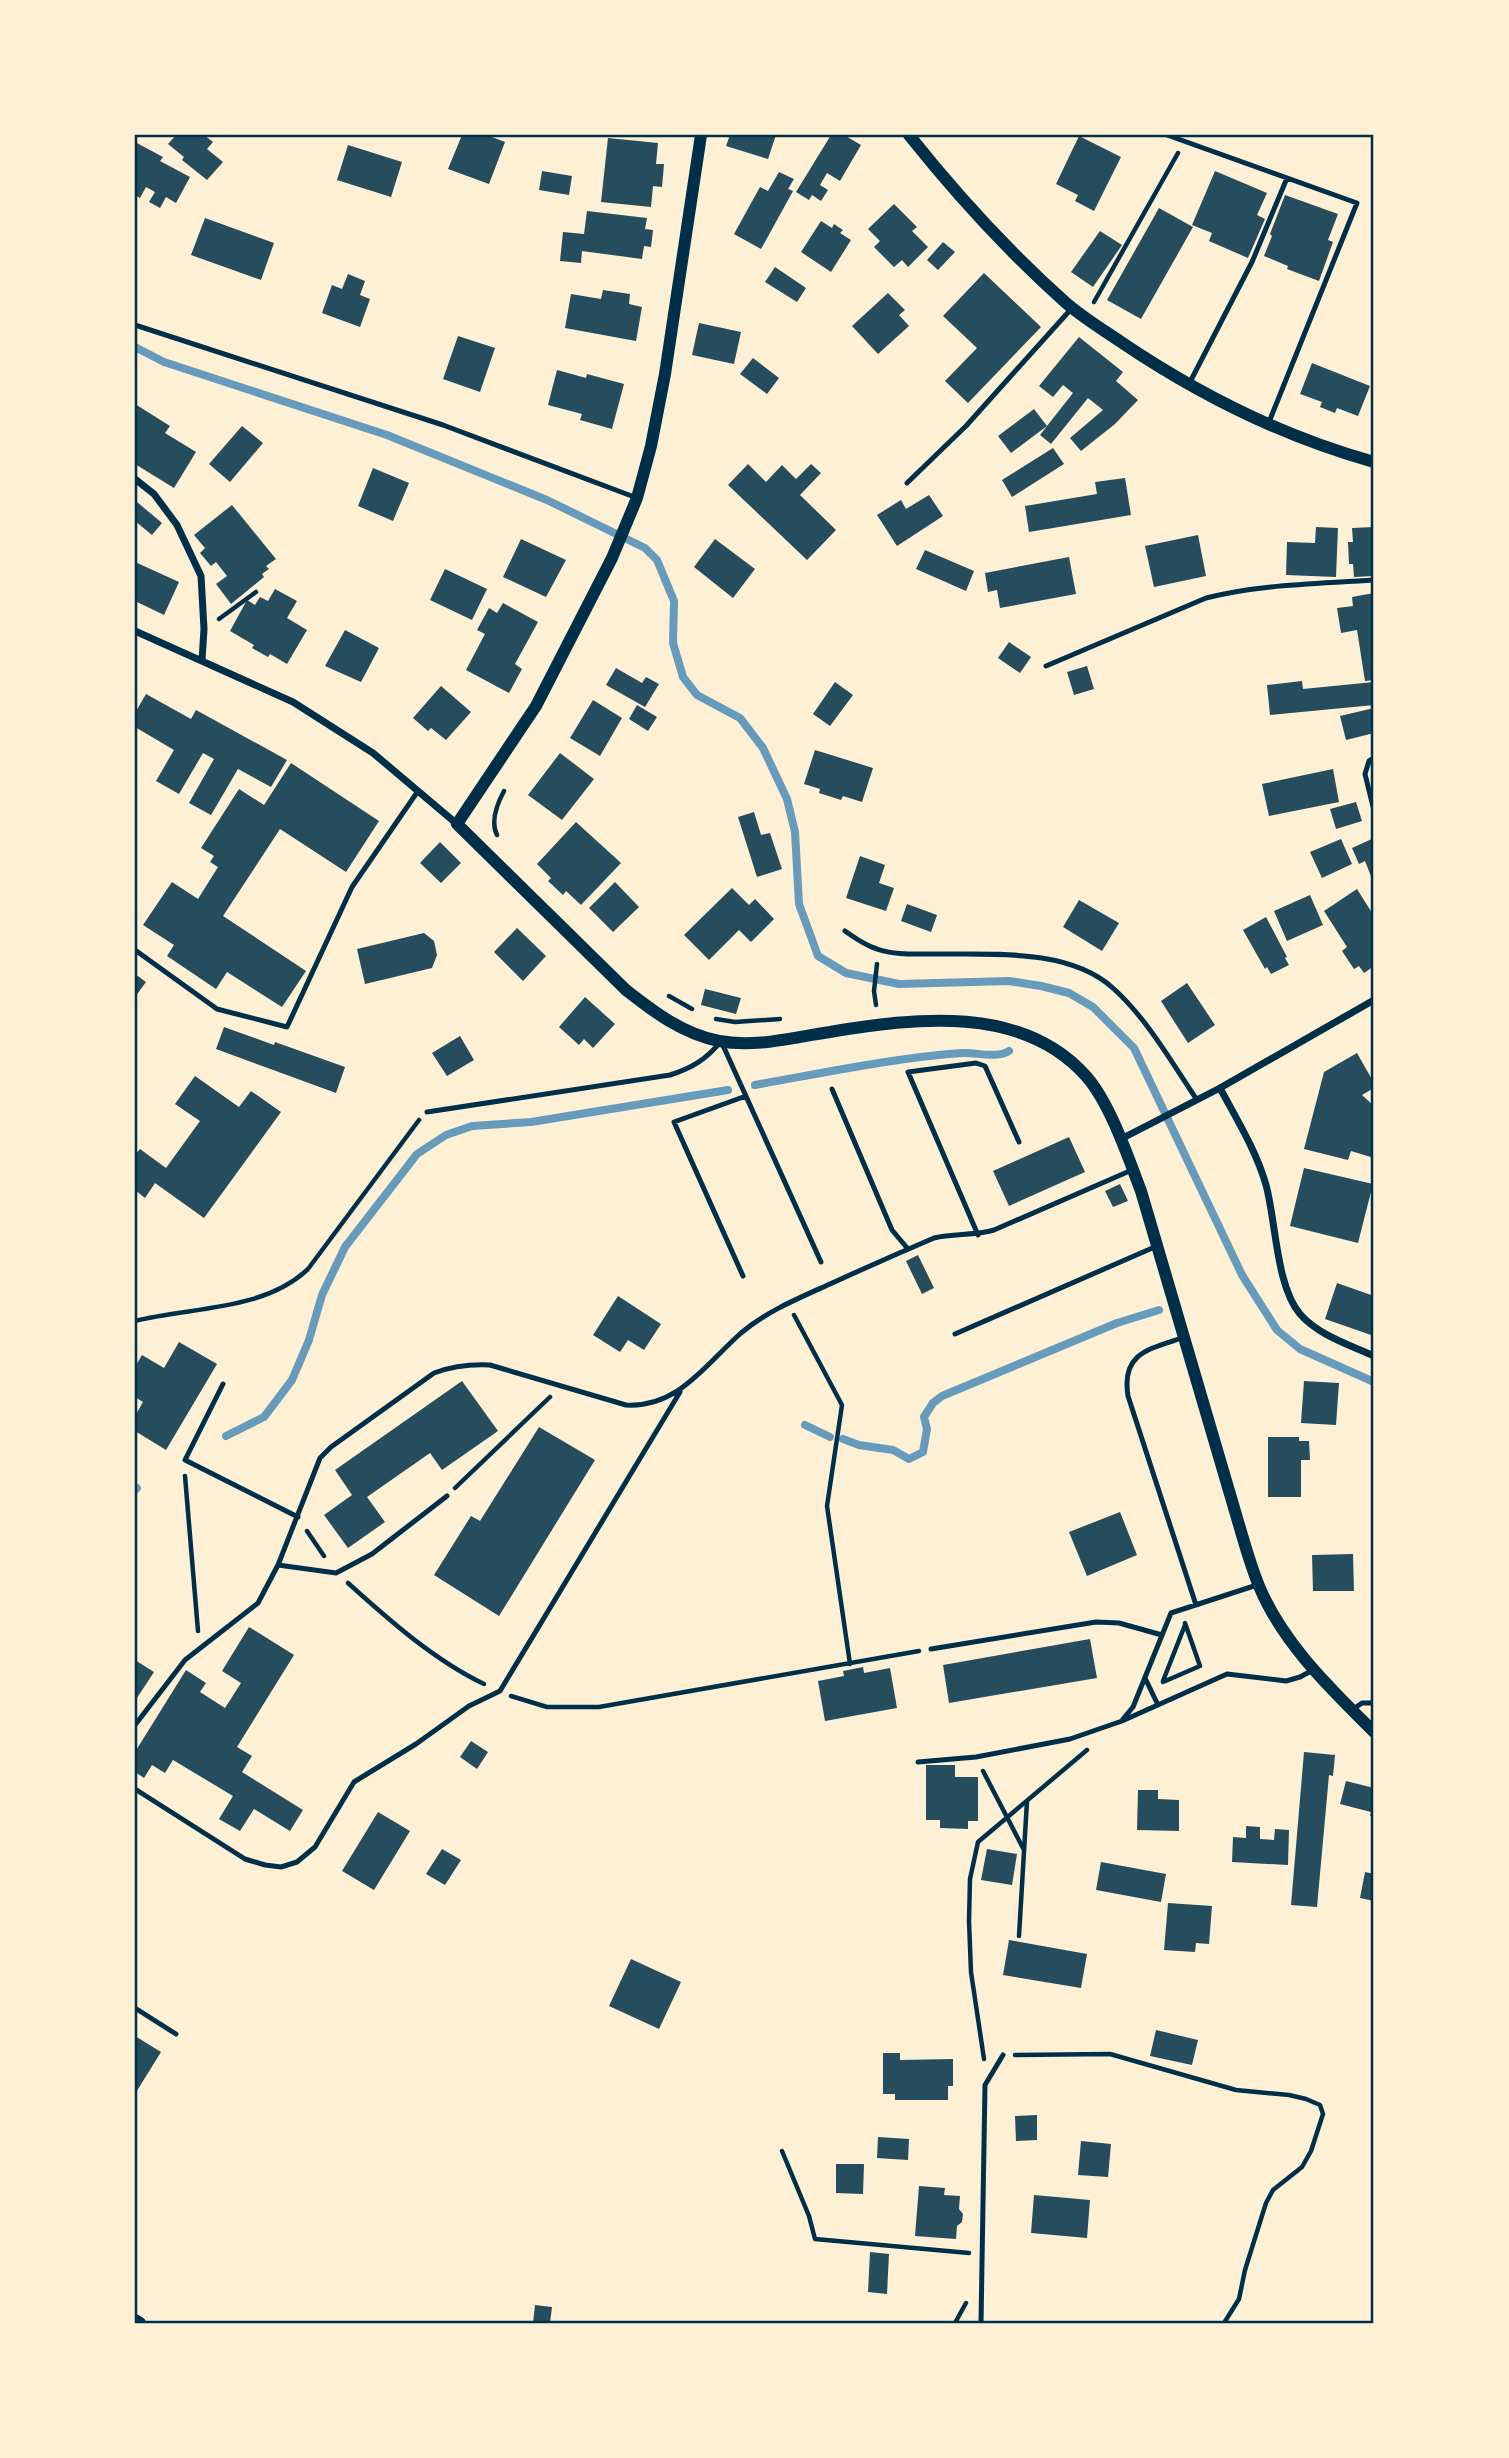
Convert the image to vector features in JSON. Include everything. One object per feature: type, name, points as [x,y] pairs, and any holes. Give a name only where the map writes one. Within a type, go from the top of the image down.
[{"type":"street","points":[[457,824],[536,706],[612,558],[637,498],[652,446],[665,374],[701,135]]},
{"type":"street","points":[[913,136],[942,176],[996,236],[1072,307],[1147,359],[1189,384],[1268,424],[1374,462]]},
{"type":"street","points":[[135,479],[154,494],[177,525],[201,576],[204,629],[202,660]]},
{"type":"street","points":[[135,631],[293,702],[373,753],[457,824],[626,990],[675,1025],[703,1037],[722,1041],[785,1040],[896,1023],[943,1020],[975,1022],[1009,1028],[1044,1043],[1064,1056],[1087,1077],[1121,1139],[1133,1170],[1258,1585],[1281,1626],[1313,1670],[1374,1732]]},
{"type":"street","points":[[1121,1139],[1220,1088],[1374,1000]]},
{"type":"street","points":[[1220,1088],[1258,1159],[1267,1187],[1285,1285],[1299,1313],[1318,1329],[1374,1356]]},
{"type":"street","points":[[135,2320],[140,2323]]},
{"type":"lane","points":[[1167,135],[1357,203],[1268,424]]},
{"type":"lane","points":[[1189,384],[1252,262],[1287,178]]},
{"type":"lane","points":[[907,483],[966,426],[1072,307]]},
{"type":"lane","points":[[135,325],[443,425],[637,498]]},
{"type":"lane","points":[[1046,666],[1206,598],[1267,587],[1374,580]]},
{"type":"lane","points":[[1374,758],[1369,761],[1365,774],[1374,811]]},
{"type":"lane","points":[[135,950],[217,1009],[288,1027],[352,887],[418,791]]},
{"type":"lane","points":[[845,931],[861,943],[879,950],[1039,958],[1065,962],[1087,970],[1114,988],[1148,1028],[1197,1100]]},
{"type":"lane","points":[[426,1112],[670,1075],[687,1070],[708,1058],[722,1041],[821,1262]]},
{"type":"lane","points":[[978,1234],[908,1072],[976,1063],[985,1066],[1019,1143]]},
{"type":"lane","points":[[832,1089],[892,1230],[908,1249]]},
{"type":"lane","points":[[743,1276],[674,1122],[746,1097]]},
{"type":"lane","points":[[135,1725],[185,1660],[258,1603],[278,1565],[320,1458],[331,1447],[434,1373],[449,1367],[470,1364],[490,1366],[626,1405],[645,1406],[663,1400],[681,1389],[743,1332],[787,1303],[908,1249],[948,1234],[978,1234],[994,1230],[1133,1170]]},
{"type":"lane","points":[[955,1334],[1157,1246]]},
{"type":"lane","points":[[1185,1337],[1149,1349],[1138,1356],[1130,1365],[1126,1383],[1196,1605]]},
{"type":"lane","points":[[223,1384],[185,1460],[298,1517]]},
{"type":"lane","points":[[135,1789],[245,1859],[281,1867],[297,1862],[315,1847],[354,1782],[416,1744],[469,1706],[500,1691],[681,1389]]},
{"type":"lane","points":[[278,1565],[336,1573],[372,1554],[447,1496]]},
{"type":"lane","points":[[1122,1721],[1133,1707],[1171,1613],[1258,1585]]},
{"type":"lane","points":[[930,1649],[1096,1622],[1119,1623],[1162,1635]]},
{"type":"lane","points":[[918,1762],[976,1757],[1070,1739],[1122,1721],[1227,1674],[1286,1681],[1313,1670]]},
{"type":"lane","points":[[1144,1678],[1158,1705]]},
{"type":"lane","points":[[1352,1710],[1362,1703],[1374,1703]]},
{"type":"lane","points":[[135,2008],[176,2034]]},
{"type":"lane","points":[[981,2323],[985,2085],[1003,2055]]},
{"type":"path","points":[[1094,302],[1185,141]]},
{"type":"path","points":[[204,629],[256,592]]},
{"type":"path","points":[[498,839],[494,829],[495,813],[507,785]]},
{"type":"path","points":[[876,1005],[874,992],[879,950]]},
{"type":"path","points":[[667,994],[702,1014]]},
{"type":"path","points":[[710,1018],[735,1022],[793,1017]]},
{"type":"path","points":[[135,1321],[266,1295],[299,1277],[316,1258],[411,1128],[426,1112]]},
{"type":"path","points":[[787,1303],[842,1405],[827,1506],[850,1664]]},
{"type":"path","points":[[447,1496],[561,1386]]},
{"type":"path","points":[[185,1460],[198,1631],[197,1650]]},
{"type":"path","points":[[298,1517],[336,1573],[402,1630],[466,1675],[526,1702],[547,1707],[599,1707],[930,1649]]},
{"type":"path","points":[[1185,1624],[1200,1666],[1162,1686],[1185,1624]]},
{"type":"path","points":[[985,2085],[983,2050],[971,1972],[970,1879],[978,1842],[1096,1743]]},
{"type":"path","points":[[976,1757],[1024,1851]]},
{"type":"path","points":[[1019,1936],[1027,1800]]},
{"type":"path","points":[[1003,2055],[1110,2054],[1236,2090],[1289,2095],[1320,2105],[1323,2114],[1311,2151],[1302,2167],[1273,2190],[1245,2270],[1239,2299],[1224,2323]]},
{"type":"path","points":[[782,2151],[809,2216],[815,2238],[984,2255]]},
{"type":"building","points":[[176,135],[204,135],[213,142],[207,149],[223,162],[207,180],[182,160],[184,157],[168,144]]},
{"type":"building","points":[[462,135],[487,135],[505,142],[489,184],[448,169]]},
{"type":"building","points":[[730,135],[776,135],[768,159],[726,146]]},
{"type":"building","points":[[831,135],[844,135],[861,145],[840,181],[827,173],[820,185],[828,190],[821,201],[812,195],[809,200],[796,192]]},
{"type":"building","points":[[1079,136],[1121,157],[1094,211],[1075,201],[1078,195],[1056,184]]},
{"type":"building","points":[[608,138],[658,143],[656,164],[664,164],[662,187],[653,186],[651,207],[601,202]]},
{"type":"building","points":[[135,142],[163,157],[160,161],[190,177],[176,203],[166,197],[160,208],[149,202],[155,192],[146,187],[140,198],[135,195]]},
{"type":"building","points":[[348,145],[402,162],[391,197],[337,180]]},
{"type":"building","points":[[542,171],[572,176],[569,195],[539,190]]},
{"type":"building","points":[[1215,171],[1267,193],[1257,215],[1265,219],[1248,258],[1209,241],[1212,233],[1192,225]]},
{"type":"building","points":[[779,172],[794,179],[788,189],[793,191],[761,249],[734,234],[760,187],[768,191]]},
{"type":"building","points":[[1285,195],[1338,214],[1328,240],[1333,242],[1319,281],[1287,269],[1288,266],[1264,256]]},
{"type":"building","points":[[894,204],[917,227],[912,231],[928,247],[908,267],[902,260],[894,267],[874,247],[880,241],[868,229]]},
{"type":"building","points":[[1159,208],[1193,227],[1141,319],[1107,300]]},
{"type":"building","points":[[587,211],[647,218],[645,229],[653,230],[651,247],[644,246],[642,259],[582,251],[581,263],[560,261],[563,232],[584,234]]},
{"type":"building","points":[[205,218],[274,243],[261,280],[191,255]]},
{"type":"building","points":[[821,221],[832,228],[834,224],[843,230],[840,233],[851,240],[831,272],[801,252]]},
{"type":"building","points":[[1100,231],[1122,245],[1093,287],[1071,272]]},
{"type":"building","points":[[943,242],[955,252],[938,270],[927,260]]},
{"type":"building","points":[[775,267],[806,288],[797,302],[765,282]]},
{"type":"building","points":[[984,273],[1041,327],[968,403],[945,381],[977,348],[943,316]]},
{"type":"building","points":[[348,274],[365,281],[360,295],[370,299],[360,327],[322,313],[332,285],[342,289]]},
{"type":"building","points":[[603,290],[630,294],[629,304],[642,307],[636,341],[565,328],[571,294],[601,299]]},
{"type":"building","points":[[888,293],[905,310],[899,315],[909,326],[878,354],[852,326]]},
{"type":"building","points":[[699,323],[741,332],[734,364],[692,355]]},
{"type":"building","points":[[458,336],[495,348],[480,392],[443,379]]},
{"type":"building","points":[[1079,337],[1123,372],[1116,381],[1138,400],[1115,424],[1081,451],[1070,438],[1103,410],[1088,398],[1051,444],[1040,435],[1073,393],[1063,385],[1053,397],[1039,386]]},
{"type":"building","points":[[753,358],[779,378],[767,394],[740,374]]},
{"type":"building","points":[[1312,363],[1370,386],[1358,416],[1337,408],[1335,413],[1320,407],[1322,402],[1300,394]]},
{"type":"building","points":[[557,370],[586,378],[587,374],[624,384],[612,429],[580,420],[582,414],[548,405]]},
{"type":"building","points":[[135,404],[170,426],[165,433],[196,452],[174,488],[135,464]]},
{"type":"building","points":[[1034,409],[1047,426],[1011,453],[998,436]]},
{"type":"building","points":[[242,426],[263,443],[230,482],[209,464]]},
{"type":"building","points":[[1053,448],[1064,464],[1012,497],[1002,480]]},
{"type":"building","points":[[748,464],[766,482],[782,465],[796,479],[811,464],[821,473],[800,495],[836,530],[807,560],[728,485]]},
{"type":"building","points":[[373,468],[409,483],[393,521],[358,506]]},
{"type":"building","points":[[1125,478],[1131,515],[1029,532],[1025,506],[1097,494],[1095,482]]},
{"type":"building","points":[[929,495],[943,516],[897,546],[877,515],[901,500],[906,509]]},
{"type":"building","points":[[137,502],[162,523],[152,535],[135,521]]},
{"type":"building","points":[[232,505],[276,559],[266,566],[269,569],[262,574],[264,577],[231,604],[216,584],[227,576],[216,562],[211,566],[200,553],[205,548],[194,535]]},
{"type":"building","points":[[1316,527],[1338,528],[1336,577],[1286,575],[1287,542],[1315,543]]},
{"type":"building","points":[[1374,527],[1374,576],[1354,577],[1353,564],[1349,564],[1348,542],[1353,542],[1352,528]]},
{"type":"building","points":[[1198,535],[1206,576],[1154,587],[1145,546]]},
{"type":"building","points":[[521,539],[566,560],[546,597],[503,577]]},
{"type":"building","points":[[715,539],[755,569],[733,598],[694,567]]},
{"type":"building","points":[[925,550],[974,571],[966,591],[916,569]]},
{"type":"building","points":[[1069,557],[1076,594],[1000,608],[997,590],[988,592],[985,573]]},
{"type":"building","points":[[135,562],[179,582],[164,615],[135,601]]},
{"type":"building","points":[[445,569],[487,589],[472,620],[430,600]]},
{"type":"building","points":[[275,589],[297,601],[287,618],[307,630],[287,664],[252,648],[254,645],[230,631],[247,600],[255,605],[260,597],[268,601]]},
{"type":"building","points":[[1374,593],[1374,680],[1365,681],[1357,630],[1341,633],[1337,608],[1353,606],[1352,597]]},
{"type":"building","points":[[503,603],[538,622],[515,664],[522,669],[509,693],[466,670],[485,634],[477,630],[489,608],[497,613]]},
{"type":"building","points":[[345,630],[379,648],[361,682],[325,666]]},
{"type":"building","points":[[1009,642],[1031,657],[1020,673],[998,658]]},
{"type":"building","points":[[1087,666],[1094,689],[1074,695],[1067,672]]},
{"type":"building","points":[[616,668],[642,683],[646,677],[659,684],[645,707],[606,685]]},
{"type":"building","points":[[1302,681],[1303,689],[1374,682],[1374,705],[1270,715],[1267,685]]},
{"type":"building","points":[[835,682],[853,695],[830,726],[813,714]]},
{"type":"building","points":[[441,686],[471,712],[446,740],[431,728],[428,731],[413,718]]},
{"type":"building","points":[[146,694],[191,719],[196,710],[287,760],[271,787],[238,769],[211,815],[189,803],[214,759],[203,753],[179,794],[156,781],[174,750],[135,727],[135,713]]},
{"type":"building","points":[[593,700],[622,718],[600,756],[570,738]]},
{"type":"building","points":[[637,705],[657,717],[648,731],[629,719]]},
{"type":"building","points":[[1374,708],[1374,733],[1346,740],[1340,716]]},
{"type":"building","points":[[815,750],[873,768],[862,802],[843,796],[841,800],[819,793],[820,789],[804,784]]},
{"type":"building","points":[[560,753],[594,779],[562,820],[528,795]]},
{"type":"building","points":[[291,763],[379,821],[346,872],[280,829],[223,916],[306,971],[282,1007],[227,972],[216,989],[167,956],[174,945],[143,925],[172,882],[198,899],[218,867],[210,862],[214,856],[201,848],[239,789],[264,805]]},
{"type":"building","points":[[1333,769],[1339,802],[1269,816],[1262,784]]},
{"type":"building","points":[[1356,802],[1362,821],[1336,829],[1330,809]]},
{"type":"building","points":[[754,812],[761,835],[770,833],[782,869],[757,877],[738,817]]},
{"type":"building","points":[[576,822],[621,863],[581,905],[566,891],[563,895],[548,881],[551,878],[537,864]]},
{"type":"building","points":[[1374,838],[1374,884],[1365,861],[1359,864],[1352,848]]},
{"type":"building","points":[[1341,839],[1352,864],[1322,878],[1310,852]]},
{"type":"building","points":[[440,842],[461,863],[441,883],[420,863]]},
{"type":"building","points":[[860,856],[885,865],[879,883],[894,888],[886,911],[846,898]]},
{"type":"building","points":[[615,882],[639,907],[613,932],[589,908]]},
{"type":"building","points":[[732,888],[749,905],[755,899],[774,919],[751,942],[739,930],[709,960],[684,935]]},
{"type":"building","points":[[1357,889],[1374,916],[1374,966],[1364,973],[1359,966],[1354,969],[1342,951],[1347,947],[1324,911]]},
{"type":"building","points":[[1310,895],[1323,925],[1287,941],[1274,911]]},
{"type":"building","points":[[1079,900],[1119,923],[1102,951],[1063,927]]},
{"type":"building","points":[[907,904],[937,915],[931,932],[901,921]]},
{"type":"building","points":[[1266,917],[1289,965],[1271,974],[1267,967],[1265,969],[1243,930]]},
{"type":"building","points":[[517,928],[546,956],[523,981],[494,952]]},
{"type":"building","points":[[424,933],[434,941],[437,955],[432,968],[365,984],[357,949]]},
{"type":"building","points":[[135,974],[146,982],[135,997]]},
{"type":"building","points":[[1187,983],[1215,1025],[1188,1043],[1161,1001]]},
{"type":"building","points":[[705,989],[741,998],[736,1014],[701,1005]]},
{"type":"building","points":[[585,997],[615,1024],[593,1048],[584,1039],[579,1045],[559,1027]]},
{"type":"building","points":[[224,1027],[345,1067],[336,1093],[216,1049]]},
{"type":"building","points":[[460,1036],[474,1060],[447,1076],[432,1053]]},
{"type":"building","points":[[1357,1053],[1374,1083],[1374,1088],[1362,1095],[1374,1106],[1374,1158],[1351,1151],[1348,1160],[1304,1149],[1324,1072]]},
{"type":"building","points":[[195,1076],[239,1107],[251,1091],[281,1112],[204,1218],[155,1183],[145,1198],[135,1190],[135,1155],[140,1149],[166,1168],[200,1121],[175,1104]]},
{"type":"building","points":[[1069,1137],[1085,1172],[1009,1206],[993,1171]]},
{"type":"building","points":[[1304,1168],[1373,1184],[1358,1243],[1290,1226]]},
{"type":"building","points":[[1120,1184],[1128,1201],[1113,1207],[1105,1191]]},
{"type":"building","points":[[918,1255],[934,1288],[922,1294],[906,1261]]},
{"type":"building","points":[[1337,1283],[1374,1296],[1374,1336],[1325,1319]]},
{"type":"building","points":[[618,1296],[661,1324],[644,1350],[628,1340],[620,1352],[593,1335]]},
{"type":"building","points":[[179,1342],[217,1364],[166,1450],[135,1431],[135,1416],[143,1402],[135,1397],[135,1367],[142,1355],[164,1368]]},
{"type":"building","points":[[462,1381],[498,1431],[442,1470],[430,1453],[367,1497],[385,1522],[348,1548],[324,1515],[352,1495],[335,1470]]},
{"type":"building","points":[[1304,1381],[1339,1383],[1336,1425],[1301,1423]]},
{"type":"building","points":[[539,1427],[595,1460],[499,1616],[434,1575],[471,1516],[480,1521]]},
{"type":"building","points":[[1268,1437],[1299,1437],[1299,1441],[1309,1441],[1310,1460],[1301,1460],[1301,1497],[1268,1497]]},
{"type":"building","points":[[1120,1512],[1137,1555],[1087,1576],[1069,1532]]},
{"type":"building","points":[[1353,1554],[1354,1591],[1313,1591],[1312,1555]]},
{"type":"building","points":[[249,1627],[294,1655],[237,1747],[252,1756],[242,1772],[303,1810],[290,1831],[254,1809],[240,1831],[219,1819],[233,1796],[173,1760],[165,1773],[152,1765],[144,1778],[135,1772],[135,1752],[186,1670],[206,1683],[200,1692],[225,1708],[241,1683],[222,1671]]},
{"type":"building","points":[[1090,1639],[1097,1678],[949,1703],[943,1665]]},
{"type":"building","points":[[135,1660],[154,1672],[135,1701]]},
{"type":"building","points":[[863,1667],[864,1673],[890,1668],[897,1708],[825,1721],[818,1681],[844,1676],[843,1671]]},
{"type":"building","points":[[471,1741],[488,1752],[477,1769],[460,1757]]},
{"type":"building","points":[[1304,1752],[1335,1755],[1333,1776],[1329,1775],[1317,1907],[1291,1905]]},
{"type":"building","points":[[926,1765],[955,1765],[955,1777],[978,1777],[978,1821],[968,1821],[968,1829],[940,1828],[940,1820],[926,1820]]},
{"type":"building","points":[[1346,1781],[1374,1788],[1374,1817],[1370,1816],[1371,1812],[1340,1804]]},
{"type":"building","points":[[1138,1790],[1158,1790],[1158,1799],[1179,1800],[1179,1831],[1137,1830]]},
{"type":"building","points":[[378,1812],[410,1831],[374,1890],[342,1871]]},
{"type":"building","points":[[1246,1826],[1260,1827],[1260,1839],[1274,1840],[1275,1829],[1289,1830],[1288,1865],[1232,1862],[1233,1837],[1246,1838]]},
{"type":"building","points":[[442,1849],[461,1860],[445,1885],[426,1874]]},
{"type":"building","points":[[987,1849],[1017,1854],[1012,1885],[981,1880]]},
{"type":"building","points":[[1101,1862],[1166,1874],[1161,1902],[1096,1890]]},
{"type":"building","points":[[1365,1872],[1374,1874],[1374,1901],[1360,1898]]},
{"type":"building","points":[[1168,1903],[1212,1906],[1209,1944],[1196,1943],[1195,1952],[1164,1950]]},
{"type":"building","points":[[1009,1940],[1087,1954],[1081,1988],[1003,1975]]},
{"type":"building","points":[[631,1959],[681,1982],[659,2029],[609,2006]]},
{"type":"building","points":[[1156,2030],[1198,2040],[1192,2065],[1150,2056]]},
{"type":"building","points":[[135,2036],[161,2052],[135,2094]]},
{"type":"building","points":[[883,2053],[900,2053],[900,2060],[953,2059],[953,2086],[948,2086],[948,2100],[895,2100],[895,2094],[883,2094]]},
{"type":"building","points":[[1037,2115],[1037,2140],[1016,2141],[1015,2116]]},
{"type":"building","points":[[878,2137],[909,2139],[908,2160],[877,2158]]},
{"type":"building","points":[[1081,2141],[1111,2144],[1108,2177],[1078,2175]]},
{"type":"building","points":[[836,2164],[864,2164],[863,2194],[836,2193]]},
{"type":"building","points":[[919,2186],[945,2188],[944,2195],[960,2196],[959,2209],[963,2214],[962,2222],[957,2226],[956,2239],[915,2236]]},
{"type":"building","points":[[1034,2195],[1090,2200],[1087,2238],[1031,2233]]},
{"type":"building","points":[[870,2252],[889,2254],[887,2294],[868,2292]]},
{"type":"building","points":[[535,2305],[552,2307],[550,2323],[533,2323]]},
{"type":"waterway","points":[[135,347],[164,362],[387,435],[547,500],[645,548],[657,560],[674,601],[673,643],[683,677],[697,695],[740,718],[763,748],[787,799],[795,832],[799,904],[818,956],[846,973],[899,984],[1009,981],[1069,993],[1093,1007],[1134,1048],[1242,1275],[1277,1330],[1300,1349],[1374,1382]]},
{"type":"waterway","points":[[755,1085],[910,1058],[962,1053],[999,1055],[1009,1051]]},
{"type":"waterway","points":[[226,1436],[264,1417],[292,1380],[309,1340],[322,1295],[345,1247],[417,1154],[446,1135],[472,1126],[531,1122],[728,1090]]},
{"type":"waterway","points":[[843,1439],[859,1445],[893,1450],[909,1459],[923,1452],[927,1429],[924,1417],[933,1403],[942,1396],[1117,1323],[1159,1310]]},
{"type":"waterway","points":[[805,1425],[830,1437]]}]
